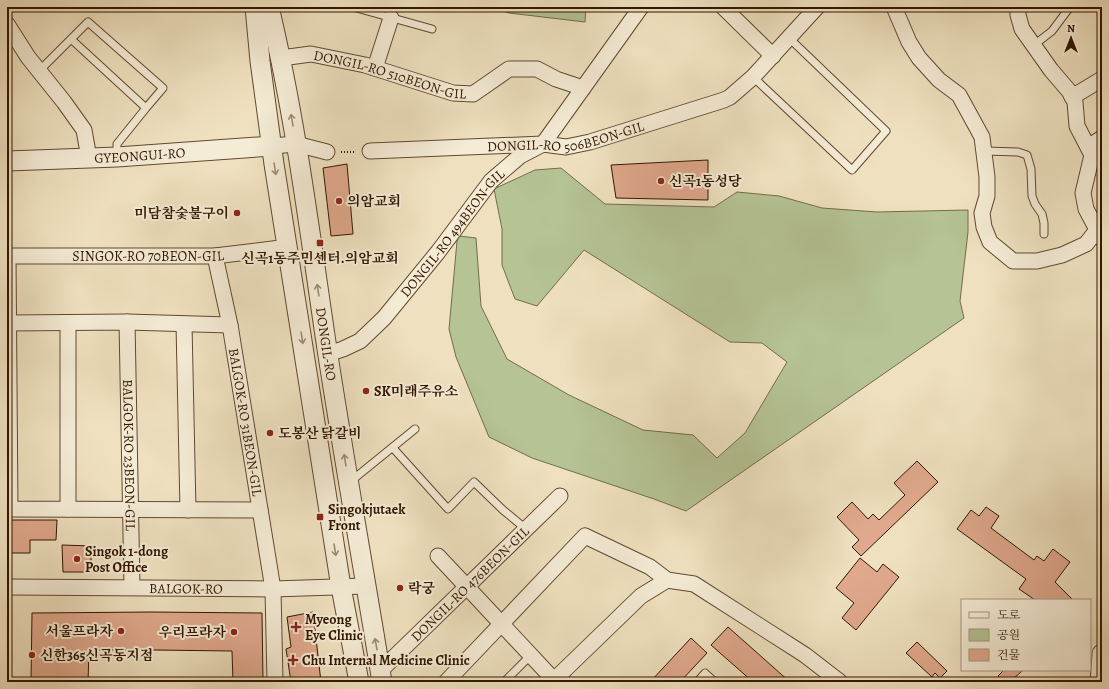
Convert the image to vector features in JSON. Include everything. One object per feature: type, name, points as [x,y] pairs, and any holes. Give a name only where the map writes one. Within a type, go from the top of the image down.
[{"type":"street","points":[[243,7],[260,61]]},
{"type":"street","name":"DONGIL-RO","points":[[255,7],[260,61],[272,146],[341,587],[359,682]]},
{"type":"street","name":"DONGIL-RO","points":[[269,7],[281,58],[296,144],[328,354],[381,677]]},
{"type":"street","points":[[281,58],[284,16],[283,7]]},
{"type":"street","name":"DONGIL-RO 494BEON-GIL","points":[[328,354],[360,341],[384,318],[438,252],[491,181],[520,156],[544,144],[641,7]]},
{"type":"street","points":[[723,7],[773,56]]},
{"type":"street","name":"DONGIL-RO 506BEON-GIL","points":[[370,151],[544,144],[566,147],[590,142],[623,132],[730,97],[754,77],[788,37],[817,7]]},
{"type":"street","points":[[894,7],[909,42],[920,58],[939,80],[959,95],[972,116],[982,137],[985,151],[987,177],[987,196],[982,213],[984,227],[990,242],[1014,261],[1037,261],[1062,255],[1086,244],[1100,235],[1086,209],[1083,193],[1092,155],[1077,126],[1075,102],[1069,91],[1022,29],[1018,15],[1018,7]]},
{"type":"street","points":[[375,68],[391,18]]},
{"type":"street","points":[[7,24],[28,57],[84,130],[89,158]]},
{"type":"street","name":"DONGIL-RO 510BEON-GIL","points":[[281,58],[311,54],[375,68],[453,93],[473,94],[509,69],[537,69],[556,79],[583,88]]},
{"type":"street","points":[[1072,97],[1102,79]]},
{"type":"street","points":[[1088,147],[1102,138]]},
{"type":"street","points":[[272,146],[296,144],[327,152]]},
{"type":"street","name":"GYEONGUI-RO","points":[[7,160],[117,157],[272,146]]},
{"type":"street","name":"SINGOK-RO 70BEON-GIL","points":[[8,256],[215,256],[288,247]]},
{"type":"street","points":[[8,256],[10,509],[260,510]]},
{"type":"street","name":"BALGOK-RO 31BEON-GIL","points":[[215,256],[230,325],[273,589],[275,682]]},
{"type":"street","points":[[8,323],[127,322],[230,325]]},
{"type":"street","name":"BALGOK-RO 23BEON-GIL","points":[[127,322],[132,587]]},
{"type":"street","points":[[68,323],[68,509]]},
{"type":"street","points":[[184,324],[188,510]]},
{"type":"street","name":"DONGIL-RO 476BEON-GIL","points":[[381,677],[467,587],[560,496]]},
{"type":"street","points":[[446,682],[585,536],[650,567],[667,580],[694,584],[805,655],[840,682]]},
{"type":"street","points":[[438,556],[531,655],[553,681],[641,596],[667,580]]},
{"type":"street","name":"BALGOK-RO","points":[[7,587],[273,589],[366,586]]},
{"type":"street","points":[[1100,682],[1102,654]]},
{"type":"lane","points":[[353,7],[432,29]]},
{"type":"lane","points":[[1034,45],[1052,31],[1070,7]]},
{"type":"lane","points":[[39,71],[88,22],[163,88],[117,144],[117,157]]},
{"type":"lane","points":[[754,77],[852,170],[886,131],[788,37]]},
{"type":"lane","points":[[71,39],[146,108]]},
{"type":"lane","points":[[985,151],[1018,152],[1027,155],[1031,169],[1032,196],[1035,204],[1042,214],[1044,234]]},
{"type":"lane","points":[[349,483],[415,429]]},
{"type":"lane","points":[[393,448],[448,509],[474,482],[503,510],[526,529]]},
{"type":"lane","points":[[504,682],[531,655]]},
{"type":"lane","points":[[697,682],[705,673],[715,682]]},
{"type":"path","points":[[327,152],[370,151]]},
{"type":"green space","points":[[490,7],[586,7],[585,22],[509,13]]},
{"type":"green space","points":[[561,168],[605,204],[714,207],[737,192],[779,196],[822,208],[877,212],[968,210],[968,232],[960,301],[964,318],[686,511],[532,458],[489,437],[456,357],[449,329],[457,241],[459,236],[476,238],[481,306],[507,359],[569,395],[643,430],[693,435],[717,458],[745,433],[787,362],[762,343],[730,342],[584,250],[537,306],[515,299],[502,265],[502,229],[494,189],[535,170]]},
{"type":"building","name":"신곡1동성당","points":[[708,160],[708,200],[616,198],[611,165]]},
{"type":"building","name":"의암교회","points":[[347,164],[353,234],[331,236],[323,168]]},
{"type":"building","points":[[917,461],[938,482],[861,556],[852,547],[859,540],[837,517],[852,502],[868,519],[873,514],[879,520],[905,495],[894,483]]},
{"type":"building","points":[[986,507],[999,516],[991,528],[1034,560],[1037,556],[1044,561],[1053,549],[1070,562],[1055,582],[1072,599],[1034,599],[1019,589],[1026,579],[957,529],[971,510],[979,516]]},
{"type":"building","points":[[7,520],[57,520],[56,540],[30,540],[30,553],[7,553]]},
{"type":"building","name":"Singok 1-dong Post Office","points":[[62,545],[91,546],[91,572],[63,572]]},
{"type":"building","points":[[860,558],[877,572],[883,564],[899,577],[856,630],[842,618],[854,603],[836,588]]},
{"type":"building","points":[[313,612],[321,682],[291,682],[286,649],[291,647],[287,617]]},
{"type":"building","points":[[32,613],[262,613],[263,682],[233,682],[232,651],[89,650],[88,682],[31,682]]},
{"type":"building","points":[[728,627],[790,682],[753,682],[711,645]]},
{"type":"building","points":[[691,638],[707,653],[680,682],[650,682]]},
{"type":"building","points":[[917,642],[947,671],[940,678],[935,673],[932,677],[906,653]]},
{"type":"building","points":[[1003,671],[1022,671],[1010,682],[1004,682],[998,676]]},
{"type":"place","name":"신곡1동성당","points":[[661,181]]},
{"type":"place","name":"의암교회","points":[[339,201]]},
{"type":"place","name":"미담참숯불구이","points":[[237,213]]},
{"type":"place","name":"신곡1동주민센터.의암교회","points":[[320,243]]},
{"type":"place","name":"SK미래주유소","points":[[366,391]]},
{"type":"place","name":"도봉산 닭갈비","points":[[270,433]]},
{"type":"place","name":"Singokjutaek Front","points":[[320,517]]},
{"type":"place","name":"Singok 1-dong Post Office","points":[[77,559]]},
{"type":"place","name":"락궁","points":[[400,588]]},
{"type":"place","name":"Myeong Eye Clinic","points":[[296,627]]},
{"type":"place","name":"서울프라자","points":[[121,631]]},
{"type":"place","name":"우리프라자","points":[[234,632]]},
{"type":"place","name":"신한365신곡동지점","points":[[32,655]]},
{"type":"place","name":"Chu Internal Medicine Clinic","points":[[293,660]]}]
